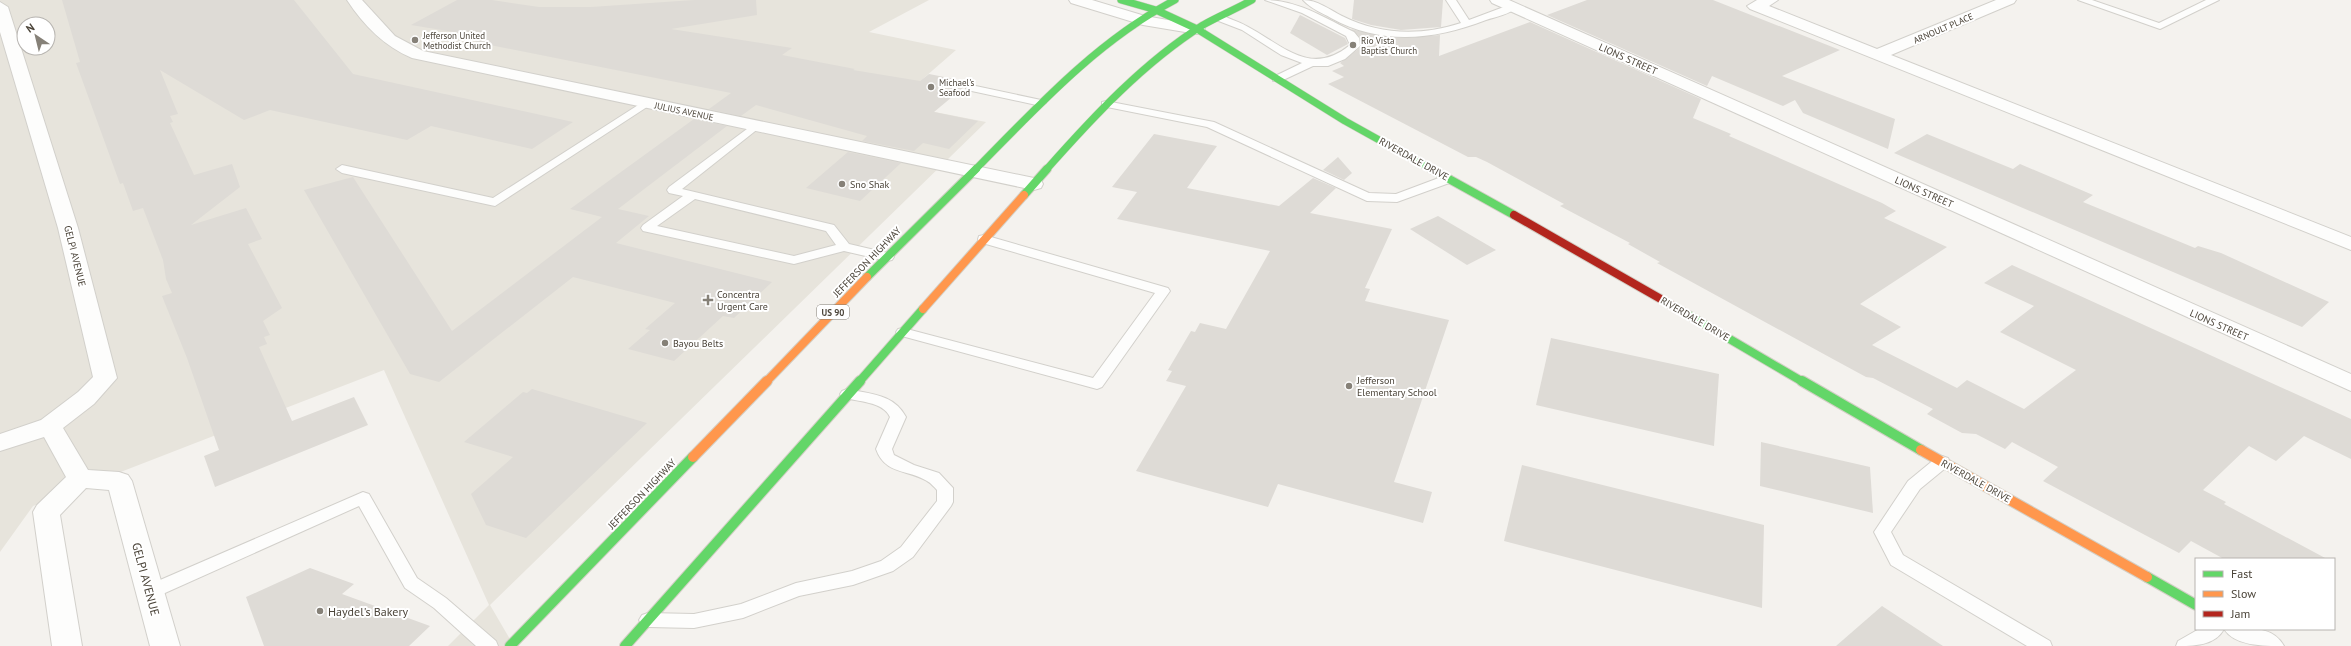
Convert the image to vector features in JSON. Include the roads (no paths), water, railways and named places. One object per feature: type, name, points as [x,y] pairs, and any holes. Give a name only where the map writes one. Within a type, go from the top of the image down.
[{"type":"main road","name":"RIVERDALE DRIVE","points":[[1121,0],[1156,10],[1197,29],[1344,121],[1594,260],[1942,462],[2195,604]]},
{"type":"main road","name":"JEFFERSON HIGHWAY","points":[[510,646],[887,256],[1041,103],[1074,71],[1156,10],[1176,0]]},
{"type":"main road","points":[[625,646],[847,394],[1106,104],[1137,74],[1197,29],[1252,0]]},
{"type":"street","name":"JULIUS AVENUE","points":[[354,0],[378,31],[402,49],[418,55],[646,102],[970,172],[1034,184]]},
{"type":"street","points":[[1076,0],[1143,20],[1197,29]]},
{"type":"street","points":[[1771,0],[1755,6],[2351,244]]},
{"type":"street","name":"ARNOULT PLACE","points":[[1876,55],[2009,0]]},
{"type":"street","name":"LIONS STREET","points":[[1505,3],[2351,383]]},
{"type":"street","name":"GELPI AVENUE","points":[[0,7],[68,228],[105,378],[86,398],[50,426]]},
{"type":"street","points":[[0,443],[50,426],[80,479],[46,512],[67,646]]},
{"type":"street","name":"GELPI AVENUE","points":[[80,479],[119,481],[165,646]]},
{"type":"street","points":[[2240,630],[2269,646]]},
{"type":"lane","points":[[1270,0],[1305,12],[1350,34],[1354,38],[1355,46],[1350,52],[1337,58],[1313,62],[1277,78]]},
{"type":"lane","points":[[1308,0],[1350,25],[1378,34],[1419,36],[1443,31],[1466,23],[1505,3]]},
{"type":"lane","points":[[1451,0],[1466,23]]},
{"type":"lane","points":[[2083,0],[2160,26],[2214,0]]},
{"type":"lane","points":[[1219,18],[1244,28],[1289,56],[1313,62]]},
{"type":"lane","points":[[972,88],[1041,103]]},
{"type":"lane","points":[[342,170],[495,202],[646,102]]},
{"type":"lane","points":[[1106,104],[1210,124],[1367,197],[1397,198],[1448,178]]},
{"type":"lane","points":[[755,126],[673,190],[830,228],[844,247]]},
{"type":"lane","points":[[693,195],[647,228],[794,260],[844,247],[887,256]]},
{"type":"lane","points":[[903,332],[1098,384],[1163,291],[984,240]]},
{"type":"lane","points":[[648,620],[694,620],[743,611],[796,590],[853,578],[887,566],[907,552],[944,502],[945,488],[933,477],[908,469],[887,458],[884,449],[898,417],[894,409],[880,401],[847,394]]},
{"type":"lane","points":[[1942,462],[1914,485],[1882,532],[1897,560],[2044,646]]},
{"type":"lane","points":[[150,592],[363,498],[411,583],[440,603],[489,646]]},
{"type":"lane","points":[[2185,646],[2213,630]]},
{"type":"place","name":"Jefferson United Methodist Church","points":[[415,40]]},
{"type":"place","name":"Rio Vista Baptist Church","points":[[1353,45]]},
{"type":"place","name":"Michael's Seafood","points":[[931,87]]},
{"type":"place","name":"Sno Shak","points":[[842,184]]},
{"type":"place","name":"Concentra Urgent Care","points":[[708,300]]},
{"type":"place","name":"Bayou Belts","points":[[665,343]]},
{"type":"place","name":"Jefferson Elementary School","points":[[1349,386]]},
{"type":"place","name":"Haydel's Bakery","points":[[320,611]]}]
